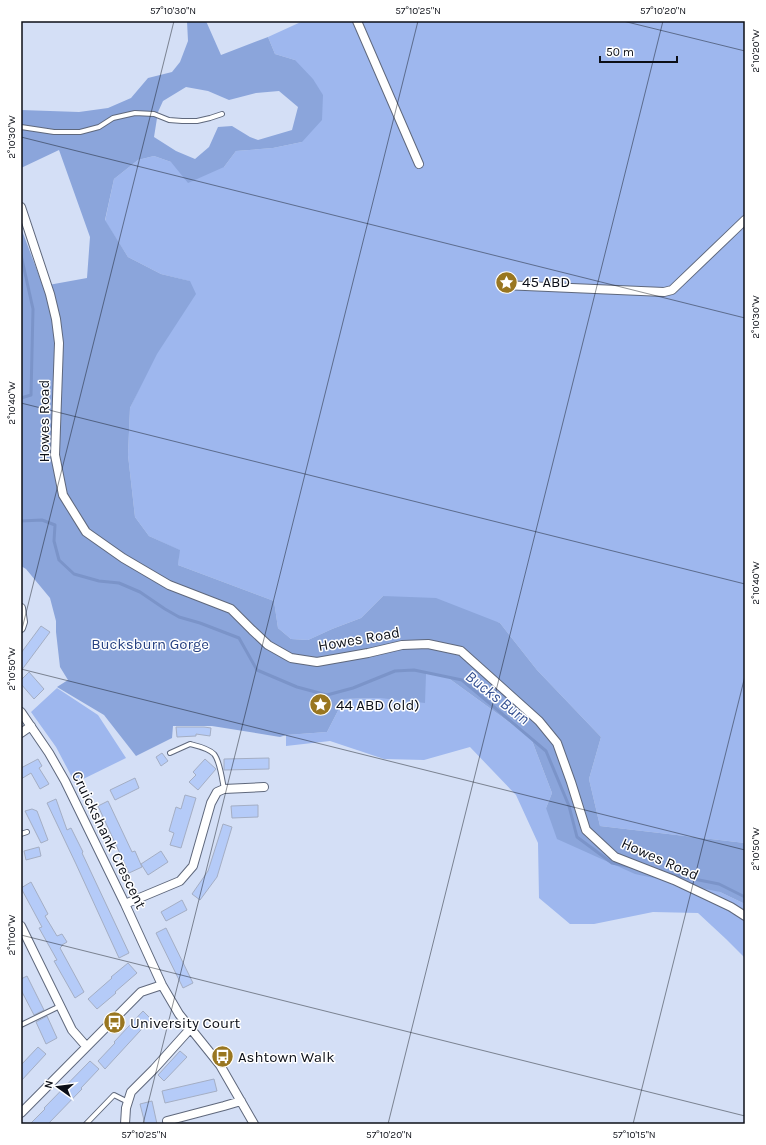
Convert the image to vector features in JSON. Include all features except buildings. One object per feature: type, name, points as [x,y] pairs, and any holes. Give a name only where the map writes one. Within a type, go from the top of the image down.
[{"type":"street","points":[[356,21],[419,164]]},
{"type":"street","name":"Howes Road","points":[[21,207],[50,294],[56,319],[59,343],[55,455],[63,495],[86,532],[123,558],[169,585],[231,609],[268,645],[291,658],[317,662],[402,645],[428,644],[460,651],[539,721],[556,743],[571,782],[586,830],[615,857],[671,879],[731,907],[745,916]]},
{"type":"street","points":[[502,285],[664,292],[672,290],[745,220]]},
{"type":"street","points":[[21,608],[23,622],[21,628]]},
{"type":"street","name":"Cruickshank Crescent","points":[[21,712],[49,753],[65,781],[125,904],[162,985],[178,1014],[220,1065],[254,1124]]},
{"type":"street","points":[[21,733],[31,726]]},
{"type":"street","points":[[125,904],[180,881],[187,874],[193,866],[212,803],[217,792],[224,789],[264,787]]},
{"type":"street","points":[[21,926],[72,1030],[86,1046]]},
{"type":"street","points":[[21,1113],[141,992],[162,985]]},
{"type":"street","points":[[125,1124],[126,1108],[131,1092],[190,1029]]},
{"type":"street","points":[[167,1121],[241,1100]]},
{"type":"lane","points":[[21,127],[54,132],[80,132],[99,127],[113,118],[135,113],[154,114],[170,120],[182,121],[197,121],[222,114]]},
{"type":"lane","points":[[170,753],[190,744],[206,749],[214,754],[218,760],[224,789]]},
{"type":"lane","points":[[21,834],[27,832]]},
{"type":"lane","points":[[21,1024],[60,1006]]},
{"type":"lane","points":[[86,1124],[114,1094],[128,1102]]},
{"type":"shaded area","points":[[303,21],[745,21],[745,843],[600,826],[589,779],[601,737],[537,670],[500,623],[383,596],[361,618],[308,640],[291,639],[278,628],[274,601],[178,565],[179,550],[149,536],[135,517],[128,455],[130,408],[189,281],[161,274],[128,257],[105,221],[114,179],[138,160],[154,156],[171,162],[224,167],[236,151],[273,148],[302,142],[295,60],[275,54],[268,37]]},
{"type":"shaded area","points":[[426,674],[447,677],[531,738],[552,793],[546,808],[745,904],[745,958],[698,913],[653,912],[594,924],[570,924],[539,898],[538,843],[516,795],[470,747],[424,760],[384,759],[330,741],[286,746],[286,735],[327,732],[344,699],[380,698]]},
{"type":"shaded area","points":[[57,688],[98,715],[126,758],[75,783],[56,747],[31,712]]},
{"type":"green space","name":"Bucksburn Gorge","points":[[187,21],[206,21],[221,55],[268,37],[275,54],[295,60],[313,79],[323,95],[322,120],[302,142],[273,148],[236,151],[224,167],[188,183],[171,162],[154,156],[138,160],[114,179],[105,220],[128,257],[161,274],[190,281],[196,294],[157,354],[130,408],[128,455],[135,517],[149,536],[180,550],[178,565],[274,601],[278,628],[291,639],[308,640],[361,618],[383,596],[436,598],[500,623],[537,670],[601,737],[589,779],[600,826],[745,843],[745,904],[720,892],[635,874],[557,839],[546,808],[552,793],[531,738],[447,677],[426,674],[425,703],[380,698],[344,699],[327,732],[286,735],[280,737],[212,726],[173,726],[172,738],[136,756],[104,715],[57,687],[68,680],[60,667],[56,621],[50,598],[26,569],[21,566],[21,228],[43,286],[87,278],[90,237],[59,150],[21,168],[21,110],[79,112],[108,108],[131,98],[148,78],[172,72],[180,62],[188,41]],"holes":[[[186,87],[208,91],[229,100],[256,93],[279,91],[298,107],[292,130],[258,140],[232,126],[218,127],[209,147],[195,159],[176,151],[154,137],[158,112],[163,101]]]},
{"type":"waterway","name":"Bucks Burn","points":[[21,255],[33,309],[31,395],[21,398]]},
{"type":"waterway","name":"Bucks Burn","points":[[21,521],[42,520],[55,525],[54,541],[59,560],[74,574],[99,581],[119,583],[140,592],[179,617],[200,623],[239,638],[257,670],[297,687],[327,695],[353,688],[395,671],[414,670],[462,680],[546,751],[569,806],[577,837],[612,863],[632,867]]},
{"type":"waterway","name":"Bucks Burn","points":[[669,874],[719,884],[745,897]]},
{"type":"place","name":"45 ABD","points":[[506,282]]},
{"type":"place","name":"44 ABD (old)","points":[[321,705]]},
{"type":"place","name":"University Court","points":[[115,1023]]},
{"type":"place","name":"Ashtown Walk","points":[[223,1057]]}]
